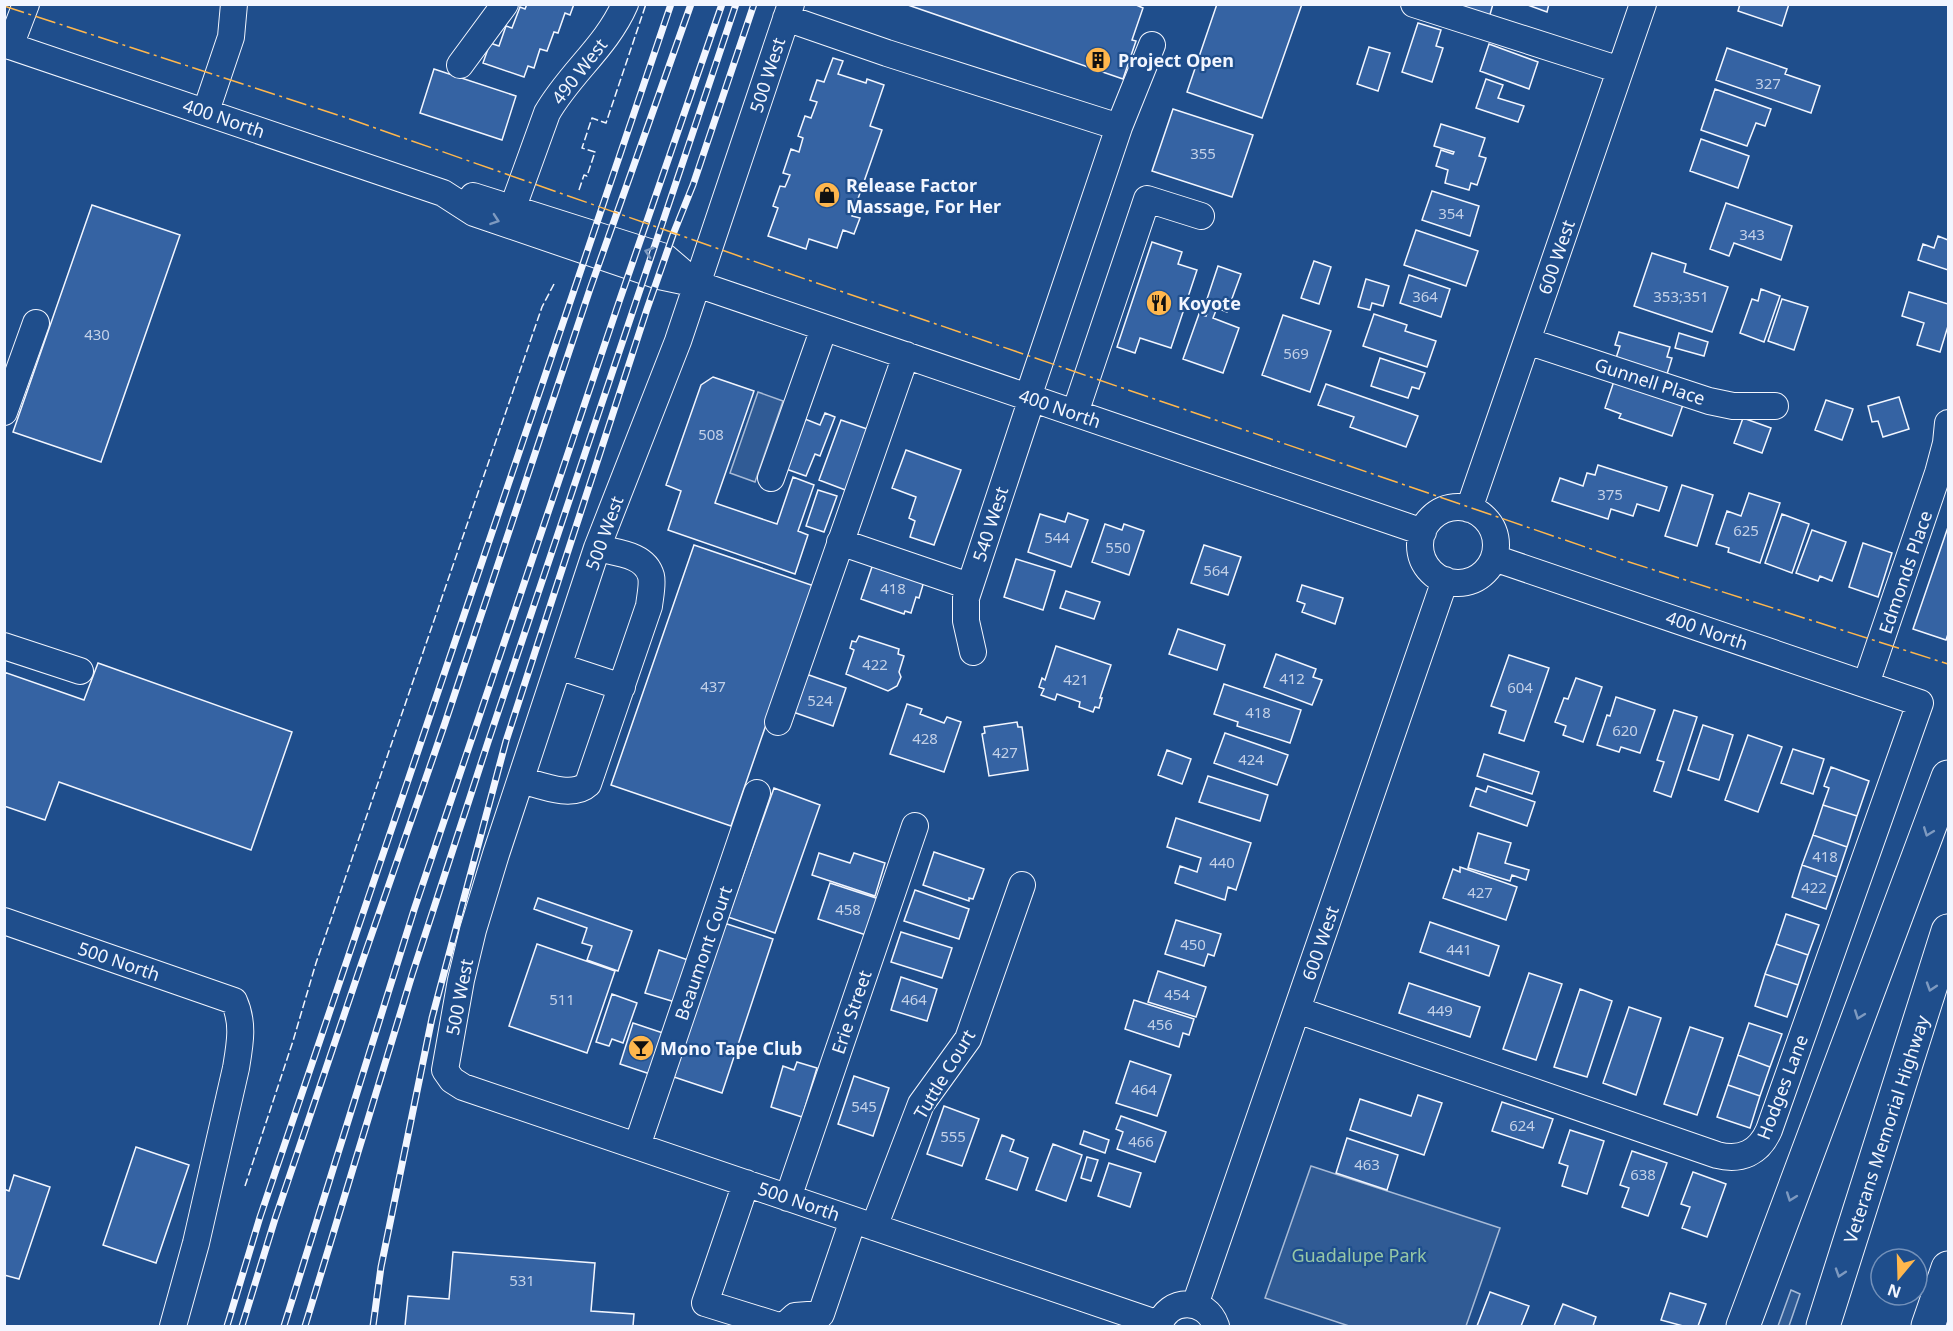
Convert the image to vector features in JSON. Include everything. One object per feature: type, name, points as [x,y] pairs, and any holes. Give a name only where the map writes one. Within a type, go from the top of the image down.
[{"type":"highway","points":[[1743,1326],[1948,777]]},
{"type":"highway","name":"Veterans Memorial Highway","points":[[1823,1326],[1948,931]]},
{"type":"highway","points":[[1928,1326],[1948,1268]]},
{"type":"street","points":[[7,45],[26,4]]},
{"type":"street","points":[[206,111],[231,37],[234,4]]},
{"type":"street","points":[[460,65],[505,4]]},
{"type":"street","name":"490 West","points":[[513,207],[547,113],[554,101],[605,38],[619,18],[625,4]]},
{"type":"street","points":[[1414,4],[1620,70]]},
{"type":"street","name":"600 West","points":[[1469,509],[1643,4]]},
{"type":"street","points":[[788,11],[887,53],[1119,127]]},
{"type":"street","name":"500 West","points":[[445,1070],[461,980],[473,930],[521,780],[597,548],[678,341],[788,11]]},
{"type":"street","name":"400 North","points":[[7,45],[443,193],[474,213],[659,276],[697,284],[1423,532]]},
{"type":"street","name":"540 West","points":[[973,652],[965,610],[969,586],[1119,127],[1152,45]]},
{"type":"street","name":"400 North","points":[[443,193],[480,196],[665,257],[697,284]]},
{"type":"street","points":[[1075,413],[1147,199],[1200,216]]},
{"type":"street","points":[[6,406],[36,323]]},
{"type":"street","points":[[771,478],[824,328]]},
{"type":"street","name":"Gunnell Place","points":[[1527,341],[1709,401],[1733,406],[1775,406]]},
{"type":"street","points":[[778,722],[906,355]]},
{"type":"street","name":"Edmonds Place","points":[[1866,684],[1938,473],[1946,443],[1948,423]]},
{"type":"street","points":[[1460,507],[1469,509],[1479,513],[1492,528],[1495,538],[1494,558],[1489,567],[1474,579],[1464,582],[1445,580],[1436,576],[1424,560],[1420,542],[1423,532],[1433,516],[1441,511],[1460,507]]},
{"type":"street","points":[[840,542],[969,586]]},
{"type":"street","points":[[521,780],[576,791],[588,784],[649,606],[652,577],[645,565],[638,559],[597,548]]},
{"type":"street","name":"400 North","points":[[1494,558],[1920,702]]},
{"type":"street","name":"600 West","points":[[1195,1305],[1445,580]]},
{"type":"street","points":[[4,645],[80,671]]},
{"type":"street","points":[[558,666],[622,687]]},
{"type":"street","name":"Hodges Lane","points":[[1297,1010],[1717,1155],[1735,1158],[1752,1152],[1765,1139],[1769,1130],[1920,702]]},
{"type":"street","name":"Beaumont Court","points":[[637,1146],[757,793]]},
{"type":"street","name":"Erie Street","points":[[788,1198],[915,826]]},
{"type":"street","name":"Tuttle Court","points":[[784,1326],[795,1316],[821,1314],[921,1104],[969,1039],[1022,885]]},
{"type":"street","name":"500 North","points":[[4,921],[234,1001],[239,1012],[241,1041],[236,1068],[196,1243],[173,1326]]},
{"type":"street","name":"500 North","points":[[445,1070],[452,1080],[463,1087],[1159,1325]]},
{"type":"street","points":[[746,1184],[705,1303],[779,1326]]},
{"type":"street","points":[[1159,1325],[1167,1311],[1173,1307],[1188,1304],[1208,1311],[1215,1326]]},
{"type":"shaded area","points":[[758,392],[783,401],[755,482],[730,473]]},
{"type":"shaded area","name":"Guadalupe Park","points":[[1311,1166],[1500,1228],[1466,1326],[1349,1326],[1265,1298]]},
{"type":"shaded area","points":[[1791,1290],[1800,1294],[1789,1326],[1778,1326]]},
{"type":"building","points":[[527,4],[574,4],[570,15],[565,13],[558,33],[554,32],[547,51],[540,49],[534,68],[528,66],[524,77],[483,63],[490,43],[499,46],[506,26],[512,28],[520,7],[525,9]]},
{"type":"building","name":"Project Open","points":[[905,4],[1134,4],[1143,8],[1132,40],[1136,41],[1123,79]]},
{"type":"building","points":[[1217,4],[1302,4],[1262,118],[1187,92]]},
{"type":"building","points":[[1462,4],[1493,4],[1489,18],[1461,8]]},
{"type":"building","points":[[1525,4],[1549,4],[1547,12]]},
{"type":"building","points":[[1740,4],[1789,4],[1782,26],[1738,11]]},
{"type":"building","points":[[1418,23],[1441,30],[1436,46],[1443,48],[1432,82],[1402,72]]},
{"type":"building","points":[[1489,44],[1538,62],[1529,89],[1480,71]]},
{"type":"building","points":[[1369,47],[1390,53],[1378,91],[1357,84]]},
{"type":"building","points":[[1727,48],[1787,69],[1785,74],[1820,86],[1811,113],[1716,80]]},
{"type":"building","points":[[833,58],[843,61],[838,74],[866,83],[867,79],[884,85],[870,126],[882,130],[852,216],[860,218],[854,234],[843,230],[837,248],[809,239],[806,249],[768,236],[778,208],[773,206],[780,186],[785,187],[790,175],[783,173],[791,149],[799,152],[803,138],[798,136],[805,116],[811,118],[817,102],[810,100],[817,80],[824,82]]},
{"type":"building","points":[[434,69],[516,96],[502,140],[420,113]]},
{"type":"building","points":[[1486,79],[1503,85],[1498,98],[1524,106],[1518,122],[1476,108]]},
{"type":"building","points":[[1715,89],[1771,109],[1765,126],[1756,123],[1747,146],[1701,130]]},
{"type":"building","points":[[1173,109],[1253,135],[1232,197],[1152,171]]},
{"type":"building","points":[[1441,124],[1485,138],[1479,156],[1486,158],[1477,185],[1471,183],[1469,190],[1445,183],[1448,170],[1436,166],[1441,150],[1453,154],[1454,152],[1434,146]]},
{"type":"building","points":[[1701,139],[1749,156],[1738,188],[1690,171]]},
{"type":"building","points":[[1432,191],[1479,206],[1470,236],[1422,220]]},
{"type":"building","points":[[1726,203],[1792,226],[1781,260],[1734,243],[1729,256],[1710,249]]},
{"type":"building","points":[[92,205],[180,235],[101,462],[13,432]]},
{"type":"building","points":[[1416,230],[1478,251],[1466,286],[1404,265]]},
{"type":"building","points":[[1938,236],[1948,240],[1948,270],[1918,260],[1923,244],[1934,248]]},
{"type":"building","points":[[1152,242],[1182,252],[1178,264],[1197,270],[1171,348],[1140,338],[1135,353],[1117,347]]},
{"type":"building","points":[[1652,253],[1686,264],[1684,272],[1728,287],[1712,332],[1634,306]]},
{"type":"building","points":[[1314,261],[1331,267],[1319,304],[1301,298]]},
{"type":"building","points":[[1218,266],[1241,274],[1227,312],[1217,308],[1213,318],[1239,328],[1223,373],[1183,359],[1199,314],[1206,316],[1209,307],[1205,305]]},
{"type":"building","points":[[1409,275],[1450,289],[1441,317],[1400,303]]},
{"type":"building","points":[[1366,279],[1389,286],[1383,306],[1372,303],[1370,310],[1358,307]]},
{"type":"building","points":[[1761,289],[1780,296],[1764,342],[1740,333],[1752,299],[1758,301]]},
{"type":"building","points":[[1909,292],[1948,304],[1948,326],[1940,352],[1917,345],[1924,323],[1902,316]]},
{"type":"building","points":[[1782,299],[1808,307],[1794,350],[1768,341]]},
{"type":"building","points":[[1374,314],[1407,325],[1405,331],[1436,341],[1427,367],[1363,346]]},
{"type":"building","points":[[1283,315],[1331,331],[1310,392],[1262,375]]},
{"type":"building","points":[[1619,332],[1670,347],[1667,357],[1672,358],[1667,374],[1616,358],[1620,346],[1615,345]]},
{"type":"building","points":[[1679,333],[1708,342],[1704,356],[1675,348]]},
{"type":"building","points":[[1380,358],[1425,373],[1419,389],[1412,387],[1408,398],[1371,386]]},
{"type":"building","points":[[1616,375],[1685,399],[1672,436],[1619,418],[1621,414],[1605,408]]},
{"type":"building","points":[[713,377],[754,391],[715,503],[777,524],[793,477],[814,485],[798,531],[808,535],[795,574],[668,530],[681,491],[666,485],[701,385]]},
{"type":"building","points":[[1326,384],[1418,416],[1406,447],[1350,427],[1354,417],[1318,405]]},
{"type":"building","points":[[1899,397],[1909,429],[1883,437],[1878,421],[1872,422],[1868,406]]},
{"type":"building","points":[[1826,400],[1853,409],[1842,440],[1815,430]]},
{"type":"building","points":[[825,413],[835,417],[820,456],[815,454],[806,476],[786,469],[805,419],[820,425]]},
{"type":"building","points":[[1743,418],[1771,428],[1762,453],[1734,443]]},
{"type":"building","points":[[841,420],[870,430],[848,491],[819,480]]},
{"type":"building","points":[[906,450],[961,470],[934,545],[910,537],[915,521],[909,518],[916,497],[892,488]]},
{"type":"building","points":[[1598,465],[1667,487],[1659,511],[1637,504],[1633,516],[1611,509],[1608,519],[1552,501],[1560,478],[1583,486],[1587,473],[1595,475]]},
{"type":"building","points":[[1682,485],[1713,495],[1697,546],[1665,536]]},
{"type":"building","points":[[818,490],[837,496],[824,532],[806,526]]},
{"type":"building","points":[[1749,493],[1780,503],[1760,563],[1728,552],[1729,548],[1716,544],[1727,511],[1741,516]]},
{"type":"building","points":[[1068,513],[1088,520],[1071,567],[1028,552],[1040,514],[1065,522]]},
{"type":"building","points":[[1782,514],[1809,524],[1792,573],[1765,563]]},
{"type":"building","points":[[1105,524],[1122,530],[1124,524],[1144,531],[1129,575],[1092,562]]},
{"type":"building","points":[[1948,527],[1948,634],[1946,640],[1913,629]]},
{"type":"building","points":[[1812,530],[1846,542],[1832,581],[1820,576],[1818,581],[1796,573]]},
{"type":"building","points":[[1863,543],[1892,553],[1878,597],[1849,587]]},
{"type":"building","points":[[694,545],[814,586],[731,826],[611,785]]},
{"type":"building","points":[[1204,545],[1241,557],[1228,595],[1191,583]]},
{"type":"building","points":[[1016,559],[1055,571],[1043,610],[1004,597]]},
{"type":"building","points":[[874,561],[925,578],[919,598],[916,597],[911,613],[905,611],[904,614],[861,599]]},
{"type":"building","points":[[1302,585],[1343,598],[1335,624],[1302,612],[1305,604],[1297,601]]},
{"type":"building","points":[[1066,591],[1100,602],[1094,619],[1060,608]]},
{"type":"building","points":[[1178,629],[1225,645],[1217,670],[1169,654]]},
{"type":"building","points":[[859,636],[899,649],[898,654],[904,656],[899,672],[901,677],[897,686],[888,691],[846,674],[854,650],[850,648],[852,641],[856,642]]},
{"type":"building","points":[[1056,646],[1111,665],[1099,708],[1095,707],[1093,712],[1079,707],[1080,702],[1057,694],[1055,700],[1041,695],[1044,689],[1039,687],[1042,678],[1045,680]]},
{"type":"building","points":[[1276,654],[1316,669],[1313,677],[1322,680],[1312,705],[1264,687]]},
{"type":"building","points":[[1509,655],[1549,668],[1524,741],[1499,733],[1506,711],[1491,706]]},
{"type":"building","points":[[98,663],[292,732],[251,850],[59,782],[45,820],[4,806],[4,672],[84,700]]},
{"type":"building","points":[[806,674],[846,688],[833,726],[793,712]]},
{"type":"building","points":[[1576,678],[1602,687],[1583,742],[1563,735],[1566,726],[1555,722],[1564,698],[1568,699]]},
{"type":"building","points":[[1224,684],[1301,710],[1290,743],[1237,726],[1238,722],[1214,714]]},
{"type":"building","points":[[1616,697],[1655,710],[1640,753],[1621,747],[1619,752],[1597,745]]},
{"type":"building","points":[[907,704],[922,709],[920,714],[944,723],[947,717],[961,722],[944,772],[890,754]]},
{"type":"building","points":[[1674,710],[1697,717],[1671,797],[1654,791],[1664,762],[1657,760]]},
{"type":"building","points":[[1017,722],[1018,727],[1022,727],[1028,770],[989,776],[982,734],[985,733],[984,727]]},
{"type":"building","points":[[1703,725],[1733,735],[1719,780],[1688,770]]},
{"type":"building","points":[[1225,733],[1288,755],[1277,785],[1214,763]]},
{"type":"building","points":[[1748,735],[1782,747],[1758,812],[1725,800]]},
{"type":"building","points":[[1793,749],[1824,759],[1813,794],[1781,783]]},
{"type":"building","points":[[1167,750],[1191,759],[1182,784],[1158,775]]},
{"type":"building","points":[[1484,754],[1539,772],[1532,794],[1477,776]]},
{"type":"building","points":[[1831,767],[1869,781],[1857,816],[1823,805],[1829,788],[1824,786]]},
{"type":"building","points":[[1208,776],[1268,795],[1260,821],[1199,802]]},
{"type":"building","points":[[1488,786],[1535,802],[1527,826],[1470,806],[1476,788],[1486,792]]},
{"type":"building","points":[[774,788],[820,805],[775,933],[728,917]]},
{"type":"building","points":[[1823,805],[1857,816],[1847,847],[1813,835]]},
{"type":"building","points":[[1176,818],[1251,843],[1236,890],[1228,887],[1225,900],[1175,883],[1180,866],[1197,872],[1201,858],[1167,847]]},
{"type":"building","points":[[1478,833],[1511,843],[1505,863],[1529,870],[1526,880],[1512,875],[1510,881],[1468,868]]},
{"type":"building","points":[[1813,835],[1847,847],[1837,877],[1802,865]]},
{"type":"building","points":[[934,852],[984,869],[973,899],[969,898],[969,901],[923,885]]},
{"type":"building","points":[[819,853],[850,863],[854,853],[885,863],[875,896],[812,875]]},
{"type":"building","points":[[1802,865],[1837,877],[1826,909],[1792,897]]},
{"type":"building","points":[[1460,867],[1517,887],[1506,920],[1443,898],[1453,869],[1460,872]]},
{"type":"building","points":[[830,883],[879,899],[866,935],[818,919]]},
{"type":"building","points":[[915,890],[969,909],[959,939],[904,921]]},
{"type":"building","points":[[538,898],[632,931],[618,971],[587,960],[592,946],[582,943],[587,928],[534,909]]},
{"type":"building","points":[[1786,914],[1819,925],[1808,955],[1776,944]]},
{"type":"building","points":[[1176,920],[1221,934],[1214,956],[1208,954],[1204,966],[1165,954]]},
{"type":"building","points":[[1430,922],[1499,946],[1489,976],[1420,952]]},
{"type":"building","points":[[724,923],[773,939],[722,1093],[674,1077]]},
{"type":"building","points":[[901,932],[952,948],[942,978],[891,962]]},
{"type":"building","points":[[537,944],[615,971],[587,1053],[509,1026]]},
{"type":"building","points":[[1776,944],[1808,955],[1798,985],[1765,974]]},
{"type":"building","points":[[659,950],[688,960],[675,1002],[645,993]]},
{"type":"building","points":[[1158,971],[1206,987],[1196,1017],[1148,1002]]},
{"type":"building","points":[[1529,973],[1562,984],[1536,1060],[1503,1049]]},
{"type":"building","points":[[1765,974],[1798,985],[1787,1017],[1755,1006]]},
{"type":"building","points":[[901,977],[937,989],[927,1021],[891,1010]]},
{"type":"building","points":[[1409,983],[1480,1007],[1470,1037],[1399,1013]]},
{"type":"building","points":[[1580,989],[1612,1001],[1587,1077],[1554,1067]]},
{"type":"building","points":[[612,994],[637,1003],[623,1043],[612,1039],[609,1046],[596,1042]]},
{"type":"building","points":[[1134,1000],[1194,1019],[1189,1035],[1183,1033],[1179,1047],[1125,1029]]},
{"type":"building","points":[[1629,1007],[1661,1018],[1636,1095],[1603,1083]]},
{"type":"building","points":[[633,1023],[663,1033],[650,1074],[620,1064]]},
{"type":"building","points":[[1749,1023],[1782,1034],[1770,1067],[1738,1055]]},
{"type":"building","points":[[1690,1027],[1723,1038],[1697,1115],[1664,1104]]},
{"type":"building","points":[[1738,1055],[1770,1067],[1760,1096],[1728,1085]]},
{"type":"building","points":[[1130,1061],[1171,1075],[1157,1116],[1116,1103]]},
{"type":"building","points":[[797,1062],[817,1068],[802,1117],[771,1107],[783,1066],[794,1070]]},
{"type":"building","points":[[854,1076],[889,1088],[873,1136],[838,1124]]},
{"type":"building","points":[[1728,1085],[1760,1096],[1750,1128],[1717,1117]]},
{"type":"building","points":[[1418,1095],[1442,1103],[1424,1155],[1350,1130],[1360,1099],[1411,1116]]},
{"type":"building","points":[[1502,1102],[1553,1119],[1543,1148],[1492,1131]]},
{"type":"building","points":[[944,1106],[979,1119],[962,1166],[927,1154]]},
{"type":"building","points":[[1121,1116],[1166,1132],[1155,1162],[1117,1149],[1123,1132],[1116,1129]]},
{"type":"building","points":[[1570,1130],[1604,1141],[1587,1194],[1562,1186],[1568,1166],[1559,1163]]},
{"type":"building","points":[[1084,1131],[1109,1140],[1105,1153],[1080,1144]]},
{"type":"building","points":[[1002,1135],[1014,1140],[1010,1151],[1028,1158],[1017,1190],[986,1179]]},
{"type":"building","points":[[1347,1138],[1398,1155],[1387,1190],[1336,1173]]},
{"type":"building","points":[[1053,1144],[1082,1155],[1066,1201],[1036,1190]]},
{"type":"building","points":[[136,1147],[189,1165],[156,1263],[103,1245]]},
{"type":"building","points":[[1632,1151],[1667,1163],[1648,1216],[1622,1207],[1629,1188],[1620,1185]]},
{"type":"building","points":[[1087,1157],[1098,1160],[1091,1181],[1081,1178]]},
{"type":"building","points":[[1109,1163],[1141,1173],[1130,1207],[1098,1196]]},
{"type":"building","points":[[1693,1172],[1726,1184],[1707,1237],[1682,1228],[1690,1207],[1681,1204]]},
{"type":"building","points":[[14,1175],[50,1187],[19,1279],[4,1275],[4,1189],[9,1191]]},
{"type":"building","points":[[453,1252],[595,1263],[591,1311],[634,1314],[633,1326],[405,1326],[408,1296],[449,1299]]},
{"type":"building","points":[[1490,1292],[1529,1306],[1521,1326],[1477,1326]]},
{"type":"building","points":[[1670,1293],[1706,1304],[1698,1326],[1683,1326],[1661,1320]]},
{"type":"building","points":[[1563,1304],[1596,1317],[1593,1326],[1554,1326]]},
{"type":"railway","points":[[227,1326],[260,1217],[671,4]]},
{"type":"railway","points":[[242,1326],[275,1219],[445,723],[590,289],[691,4]]},
{"type":"railway","points":[[284,1326],[414,910],[722,4]]},
{"type":"railway","points":[[305,1326],[412,975],[736,4]]},
{"type":"railway","points":[[373,1326],[381,1267],[432,1018],[506,741],[647,309],[693,185],[754,4]]},
{"type":"fence","points":[[579,190],[584,175],[587,176],[595,152],[582,148],[592,118],[606,123],[646,4]]},
{"type":"fence","points":[[245,1186],[316,963],[542,307],[554,284]]},
{"type":"power","points":[[4,6],[344,117],[776,269],[1626,561],[1948,664]]},
{"type":"place","name":"Project Open","points":[[1098,60]]},
{"type":"place","name":"Release Factor Massage, For Her","points":[[827,195]]},
{"type":"place","name":"Koyote","points":[[1159,303]]},
{"type":"place","name":"Mono Tape Club","points":[[641,1048]]}]
